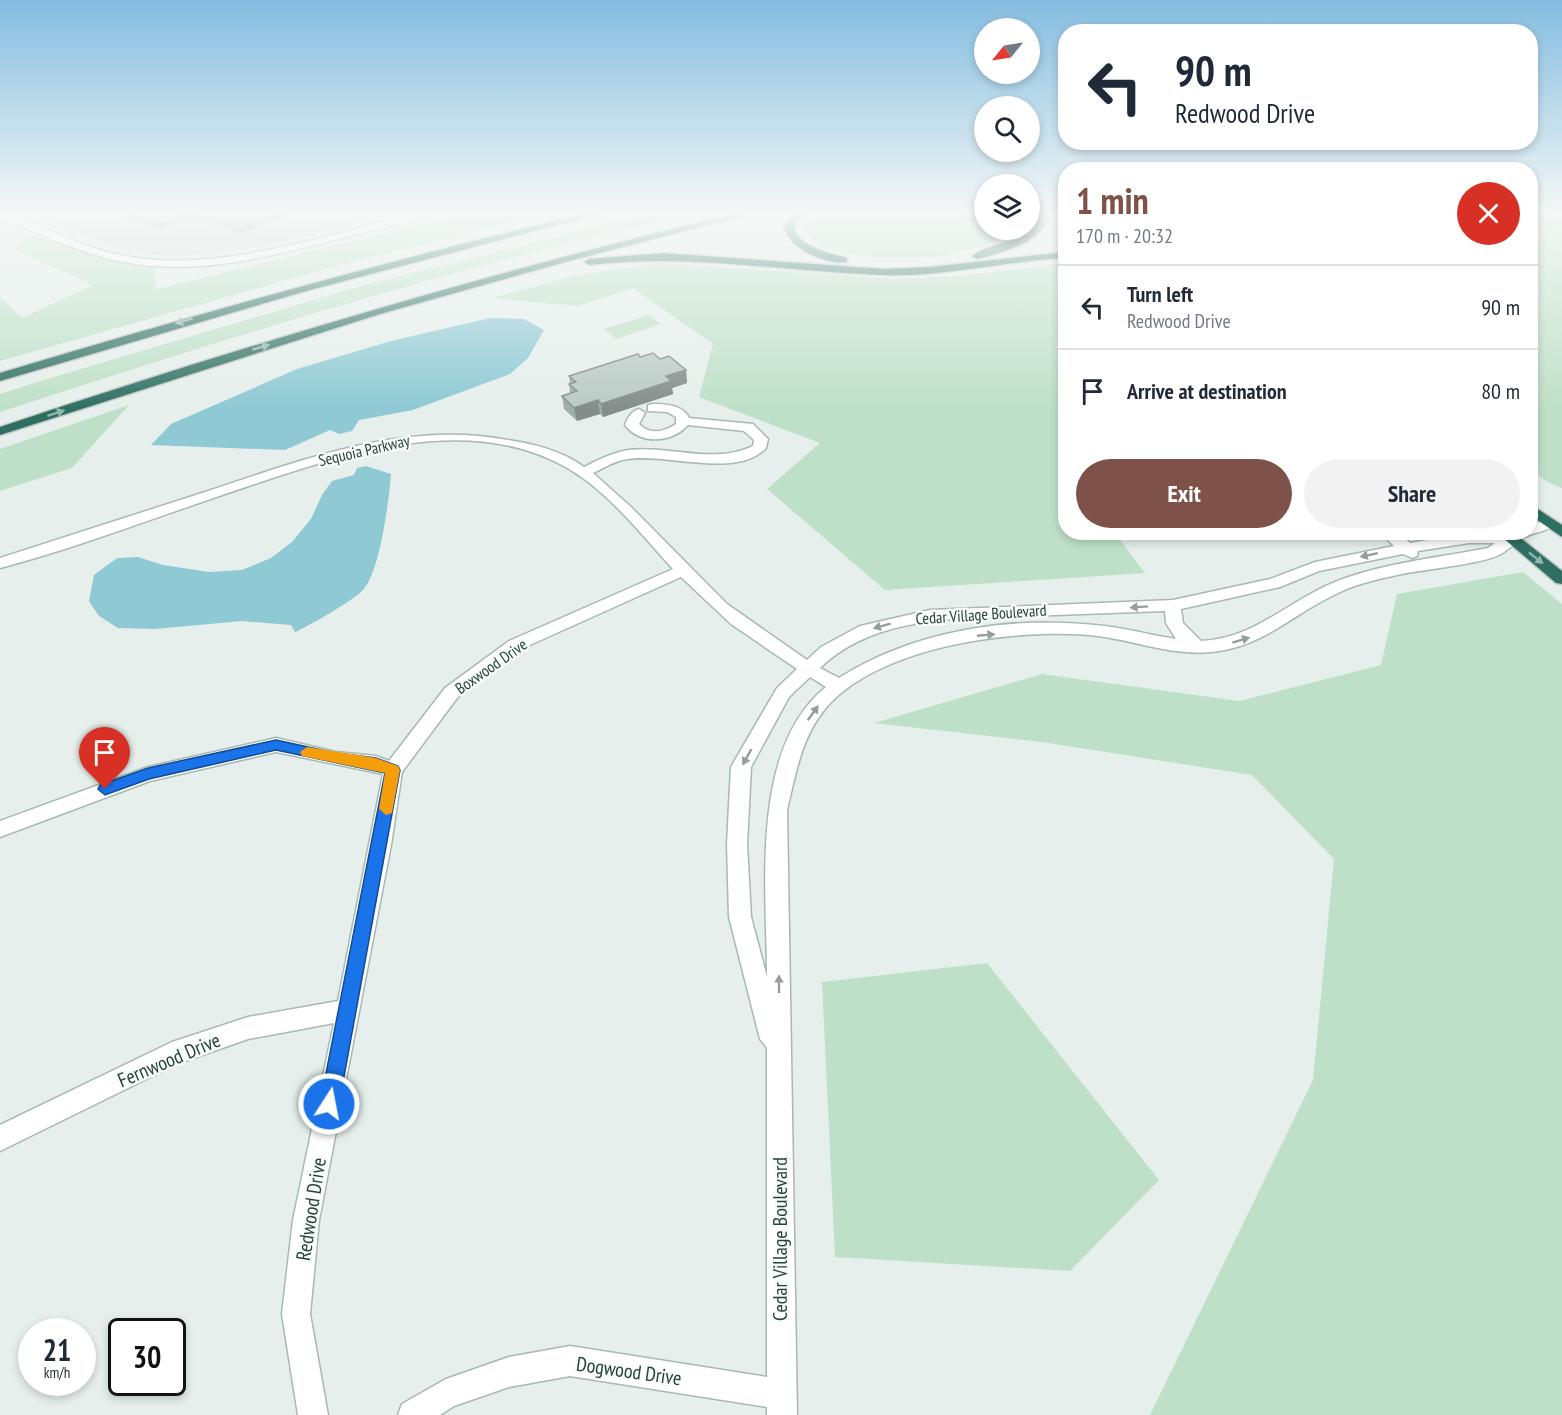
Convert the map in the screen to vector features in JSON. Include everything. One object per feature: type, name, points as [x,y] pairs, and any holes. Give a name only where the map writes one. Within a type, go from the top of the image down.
[{"type":"highway","points":[[0,377],[212,313],[342,277]]},
{"type":"highway","points":[[0,431],[262,347],[501,277]]},
{"type":"highway","points":[[487,281],[509,277]]},
{"type":"highway","points":[[1538,513],[1558,526]]},
{"type":"highway","points":[[1519,540],[1562,579]]},
{"type":"street","points":[[654,408],[673,410],[683,416],[684,421]]},
{"type":"street","points":[[639,413],[632,424],[647,435],[672,433],[684,421]]},
{"type":"street","points":[[628,454],[730,458],[748,454],[759,448],[761,439],[748,427],[684,421]]},
{"type":"street","points":[[583,473],[628,454],[647,435]]},
{"type":"street","name":"Sequoia Parkway","points":[[0,563],[321,459],[390,441],[423,436],[501,441],[536,450],[572,464],[595,481],[707,594],[753,633],[838,686]]},
{"type":"street","points":[[1538,529],[1558,526]]},
{"type":"street","points":[[1396,540],[1428,566]]},
{"type":"street","name":"Cedar Village Boulevard","points":[[779,1064],[740,917],[737,844],[741,767],[783,693],[827,651],[866,630],[930,615],[1173,604],[1274,583],[1315,567],[1458,540]]},
{"type":"street","name":"Cedar Village Boulevard","points":[[782,1405],[777,810],[800,733],[816,708],[838,686],[906,651],[957,637],[1081,629],[1216,646],[1247,639],[1341,585],[1493,552],[1506,540]]},
{"type":"street","name":"Boxwood Drive","points":[[393,770],[451,693],[515,645],[684,570]]},
{"type":"street","points":[[1274,583],[1306,604]]},
{"type":"street","points":[[1173,604],[1172,623],[1178,633],[1198,645]]},
{"type":"street","points":[[0,829],[148,774],[276,745],[336,759],[376,763],[393,770]]},
{"type":"street","name":"Redwood Drive","points":[[313,1415],[296,1314],[306,1220],[393,770]]},
{"type":"street","name":"Fernwood Drive","points":[[0,1138],[172,1054],[248,1028],[347,1010]]},
{"type":"street","name":"Dogwood Drive","points":[[413,1415],[446,1394],[498,1376],[570,1361],[782,1405]]},
{"type":"green space","points":[[75,277],[155,277],[157,289],[206,277],[297,277],[0,361],[0,297],[22,318],[93,285]]},
{"type":"green space","points":[[396,277],[442,277],[262,329],[0,412],[0,394]]},
{"type":"green space","points":[[569,277],[895,279],[1058,277],[1058,540],[1120,540],[1145,573],[885,590],[767,489],[820,443],[699,397],[713,344],[633,288],[578,306],[493,298]]},
{"type":"green space","points":[[1538,277],[1562,277],[1562,488],[1538,475]]},
{"type":"green space","points":[[649,315],[661,324],[616,339],[604,329]]},
{"type":"green space","points":[[129,405],[72,468],[0,491],[0,449]]},
{"type":"green space","points":[[1523,572],[1562,604],[1562,1415],[1150,1415],[1313,1080],[1334,859],[1252,775],[1042,742],[874,723],[1042,674],[1239,701],[1381,665],[1397,594]]},
{"type":"green space","points":[[987,963],[1159,1180],[1070,1271],[835,1257],[822,982]]},
{"type":"water","points":[[490,318],[524,319],[544,330],[528,358],[510,374],[413,410],[359,420],[352,431],[339,434],[330,430],[285,450],[151,445],[171,424],[297,369],[391,341]]},
{"type":"water","points":[[366,466],[391,474],[383,535],[369,581],[358,594],[302,629],[295,632],[291,625],[242,621],[155,629],[118,628],[99,616],[89,601],[94,575],[117,558],[138,557],[163,565],[209,572],[242,570],[271,558],[292,542],[311,519],[322,495],[332,481],[354,475],[357,468]]},
{"type":"building","points":[[653,353],[660,359],[669,356],[686,370],[666,376],[671,381],[601,404],[598,400],[574,408],[562,396],[577,391],[569,384],[576,382],[569,376],[638,354],[640,357]]},
{"type":"slow traffic","points":[[307,752],[336,759],[376,763],[393,770],[386,809]]},
{"type":"route","points":[[105,789],[148,774],[276,745],[336,759],[376,763],[393,770],[381,845],[329,1104]]}]
